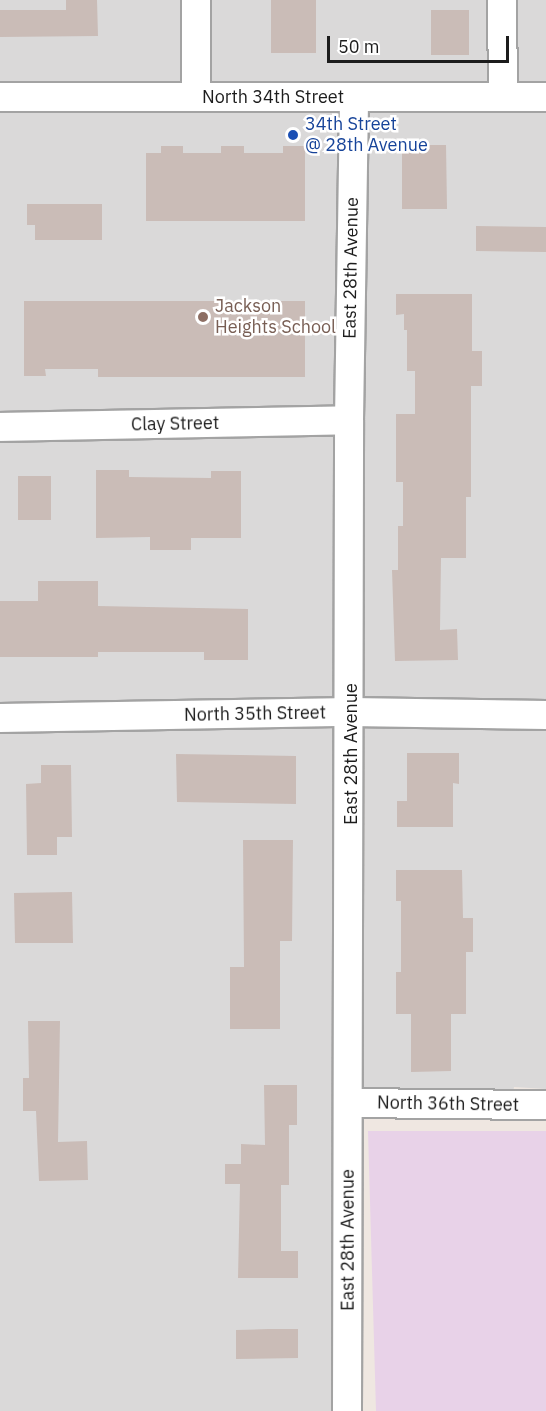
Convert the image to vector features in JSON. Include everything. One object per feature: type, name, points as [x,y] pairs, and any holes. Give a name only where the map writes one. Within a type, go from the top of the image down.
[{"type":"street","points":[[196,0],[196,97]]},
{"type":"street","points":[[502,0],[503,97]]},
{"type":"street","name":"North 34th Street","points":[[0,97],[546,97]]},
{"type":"street","name":"East 28th Avenue","points":[[347,1411],[351,712],[349,420],[354,98]]},
{"type":"street","name":"Clay Street","points":[[0,427],[349,420]]},
{"type":"street","name":"North 35th Street","points":[[0,718],[351,712],[546,715]]},
{"type":"street","name":"North 36th Street","points":[[349,1103],[546,1105]]},
{"type":"shaded area","points":[[0,0],[182,0],[182,84],[0,84]]},
{"type":"shaded area","points":[[210,0],[488,0],[489,84],[210,84]]},
{"type":"shaded area","points":[[516,0],[546,0],[546,84],[517,84]]},
{"type":"shaded area","points":[[0,109],[340,110],[335,408],[0,414]]},
{"type":"shaded area","points":[[368,110],[546,110],[546,703],[365,700],[363,420]]},
{"type":"shaded area","points":[[335,433],[337,700],[0,705],[0,440]]},
{"type":"shaded area","points":[[337,725],[332,1411],[0,1411],[0,730]]},
{"type":"shaded area","points":[[365,725],[546,728],[546,1089],[514,1087],[513,1092],[363,1091]]},
{"type":"shaded area","points":[[368,1131],[546,1131],[546,1411],[376,1411]]},
{"type":"building","points":[[66,0],[97,0],[98,36],[0,37],[0,10],[66,10]]},
{"type":"building","points":[[271,0],[316,0],[316,53],[271,53]]},
{"type":"building","points":[[431,10],[469,10],[469,55],[431,55]]},
{"type":"building","points":[[402,145],[446,145],[447,209],[402,209]]},
{"type":"building","points":[[161,146],[183,146],[183,153],[221,153],[221,146],[244,146],[244,153],[283,153],[283,146],[305,146],[305,221],[146,221],[146,153],[161,153]]},
{"type":"building","points":[[27,204],[102,204],[102,240],[35,240],[35,225],[27,225]]},
{"type":"building","points":[[476,226],[546,227],[546,252],[476,251]]},
{"type":"building","points":[[396,294],[472,294],[472,351],[482,351],[482,386],[471,386],[471,497],[466,497],[466,558],[441,558],[440,630],[457,629],[458,660],[395,661],[392,570],[398,570],[398,526],[403,526],[403,482],[396,482],[396,414],[415,414],[415,371],[407,371],[407,330],[404,330],[404,314],[396,315]]},
{"type":"building","points":[[24,301],[305,301],[305,377],[98,377],[98,369],[45,369],[46,376],[24,376]]},
{"type":"building","points":[[96,470],[129,470],[129,477],[211,478],[211,471],[241,471],[241,538],[191,538],[191,550],[150,550],[150,537],[96,538]]},
{"type":"building","points":[[18,476],[51,476],[51,520],[18,520]]},
{"type":"building","points":[[38,581],[98,581],[98,606],[248,609],[248,660],[204,660],[204,652],[98,652],[98,657],[0,657],[0,601],[38,601]]},
{"type":"building","points":[[407,753],[459,753],[459,784],[453,783],[453,827],[397,827],[397,801],[407,801]]},
{"type":"building","points":[[176,754],[296,756],[296,804],[177,802]]},
{"type":"building","points":[[41,765],[71,765],[72,837],[57,837],[57,855],[27,855],[26,784],[41,783]]},
{"type":"building","points":[[243,840],[293,840],[292,941],[280,941],[280,1029],[230,1029],[230,967],[244,967]]},
{"type":"building","points":[[396,870],[462,870],[463,918],[473,918],[473,952],[466,952],[466,1014],[451,1014],[451,1071],[411,1072],[411,1014],[396,1014],[396,972],[401,972],[401,901],[396,901]]},
{"type":"building","points":[[72,892],[73,943],[15,943],[14,893]]},
{"type":"building","points":[[28,1021],[60,1021],[58,1142],[87,1141],[88,1180],[39,1181],[36,1111],[23,1111],[23,1078],[29,1078]]},
{"type":"building","points":[[264,1085],[297,1085],[297,1125],[289,1125],[289,1185],[281,1185],[281,1251],[298,1251],[298,1278],[238,1278],[240,1184],[225,1184],[225,1164],[241,1164],[241,1144],[265,1145]]},
{"type":"building","points":[[298,1329],[298,1358],[236,1359],[236,1330]]},
{"type":"place","name":"34th Street @ 28th Avenue","points":[[293,135]]},
{"type":"place","name":"Jackson Heights School","points":[[203,317]]}]
